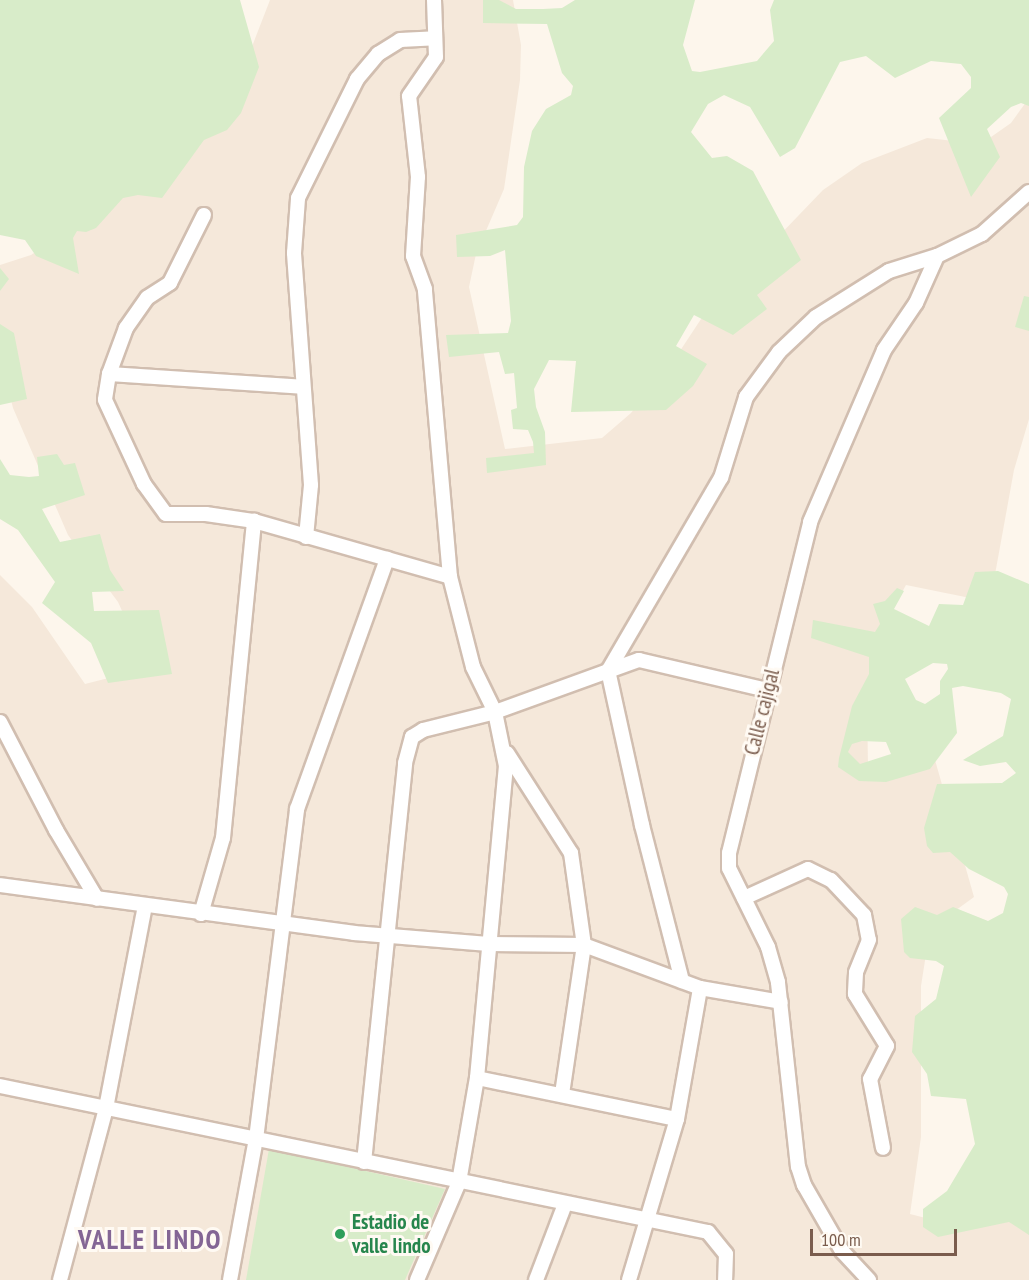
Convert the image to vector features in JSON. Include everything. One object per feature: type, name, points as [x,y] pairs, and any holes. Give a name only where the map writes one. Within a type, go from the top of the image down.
[{"type":"street","points":[[434,0],[436,57],[409,96],[418,177],[413,256],[425,289],[450,577],[473,667],[495,712],[507,753],[571,853],[584,945],[562,1094]]},
{"type":"street","points":[[306,537],[311,485],[294,253],[298,198],[357,79],[378,54],[400,40],[435,38]]},
{"type":"street","points":[[682,981],[642,825],[608,671],[721,478],[746,397],[779,352],[816,317],[889,271],[937,256],[982,234],[1029,192]]},
{"type":"street","points":[[204,215],[170,283],[147,298],[126,328],[109,375],[105,400],[114,425],[144,484],[166,514],[206,514],[254,521],[450,577]]},
{"type":"street","name":"Calle cajigal","points":[[869,1280],[843,1251],[801,1176],[781,1002],[768,947],[729,868],[729,853],[766,690],[810,522],[884,350],[916,303],[937,256]]},
{"type":"street","points":[[109,375],[303,387]]},
{"type":"street","points":[[201,914],[223,838],[254,521]]},
{"type":"street","points":[[230,1280],[256,1139],[297,809],[387,559]]},
{"type":"street","points":[[364,1162],[405,763],[412,737],[423,730],[495,712],[639,660],[766,690]]},
{"type":"street","points":[[0,722],[56,830],[97,899]]},
{"type":"street","points":[[417,1280],[459,1182],[477,1078],[507,753]]},
{"type":"street","points":[[744,898],[808,869],[831,880],[864,915],[869,940],[856,973],[855,994],[887,1046],[870,1079],[883,1148]]},
{"type":"street","points":[[0,885],[283,926],[489,944],[584,945],[700,988],[781,1002]]},
{"type":"street","points":[[60,1280],[106,1108],[145,906]]},
{"type":"street","points":[[629,1280],[677,1119],[700,988]]},
{"type":"street","points":[[477,1078],[677,1119]]},
{"type":"street","points":[[0,1086],[648,1222],[708,1232],[726,1254],[725,1280]]},
{"type":"street","points":[[536,1280],[565,1204]]},
{"type":"shaded area","points":[[270,0],[513,0],[521,45],[520,80],[504,189],[476,254],[469,287],[505,449],[602,438],[631,413],[672,363],[705,313],[823,190],[862,163],[927,138],[981,144],[1011,123],[1029,98],[1029,419],[1014,470],[990,602],[906,585],[895,605],[867,700],[868,767],[933,753],[974,897],[930,929],[921,986],[921,1137],[910,1214],[949,1224],[1009,1219],[1029,1225],[1029,1280],[0,1280],[0,575],[32,607],[85,684],[136,671],[133,635],[118,602],[68,535],[13,408],[0,356],[0,265],[31,255],[149,176],[234,93]]},
{"type":"green space","points":[[0,0],[240,0],[259,67],[241,113],[227,130],[204,140],[162,198],[138,195],[123,198],[96,228],[86,232],[77,231],[73,238],[79,274],[36,256],[25,240],[0,235]]},
{"type":"green space","points":[[483,0],[499,0],[516,9],[543,9],[562,8],[575,0],[695,0],[683,45],[692,71],[700,72],[757,61],[774,41],[770,10],[774,0],[1029,0],[1029,106],[1021,103],[1011,107],[987,129],[1000,157],[971,197],[939,118],[971,88],[971,77],[961,64],[931,61],[895,78],[866,56],[840,62],[795,148],[780,157],[750,107],[724,95],[708,104],[691,132],[712,158],[727,156],[753,171],[801,260],[757,295],[767,309],[733,335],[694,315],[676,346],[707,364],[693,386],[666,410],[571,412],[576,361],[549,360],[534,389],[536,407],[545,432],[546,465],[487,473],[486,458],[534,453],[533,442],[528,430],[513,429],[511,410],[517,408],[514,373],[505,374],[499,352],[449,357],[446,335],[508,333],[511,321],[505,250],[490,256],[457,257],[456,235],[517,225],[523,217],[524,167],[532,131],[546,109],[571,95],[573,86],[562,73],[547,24],[483,23]]},
{"type":"green space","points":[[0,268],[9,279],[0,291]]},
{"type":"green space","points":[[1024,296],[1029,297],[1029,331],[1015,327]]},
{"type":"green space","points":[[0,324],[14,333],[27,399],[0,405]]},
{"type":"green space","points":[[57,454],[64,465],[75,463],[85,495],[42,509],[60,542],[100,534],[110,570],[124,591],[92,592],[94,611],[159,610],[172,674],[108,683],[91,643],[42,603],[55,582],[18,530],[0,519],[0,459],[10,475],[29,477],[39,476],[37,457]]},
{"type":"green space","points":[[998,571],[1029,584],[1029,1235],[1009,1222],[938,1237],[923,1227],[923,1209],[947,1191],[975,1144],[966,1099],[931,1096],[927,1074],[912,1052],[915,1016],[936,999],[944,966],[936,961],[910,958],[904,952],[901,919],[915,907],[937,915],[953,907],[988,921],[1003,913],[1008,894],[1004,887],[969,869],[950,852],[933,853],[927,846],[924,828],[937,784],[1002,783],[1016,773],[1006,762],[980,766],[963,760],[1003,736],[1011,699],[1001,693],[963,686],[952,688],[957,733],[930,769],[886,782],[859,781],[838,767],[852,706],[869,674],[869,657],[811,638],[813,620],[875,632],[880,624],[873,604],[885,601],[897,588],[904,591],[894,609],[929,626],[939,604],[963,605],[975,572]],"holes":[[[933,663],[947,664],[948,669],[940,681],[940,694],[925,704],[916,700],[905,679]],[[862,741],[886,742],[891,754],[860,764],[848,752],[852,744]]]},
{"type":"green space","name":"Estadio de valle lindo","points":[[269,1149],[445,1189],[405,1280],[246,1280]]},
{"type":"place","name":"Estadio de valle lindo","points":[[340,1234]]},
{"type":"district","name":"VALLE LINDO","points":[[150,1240]]}]
